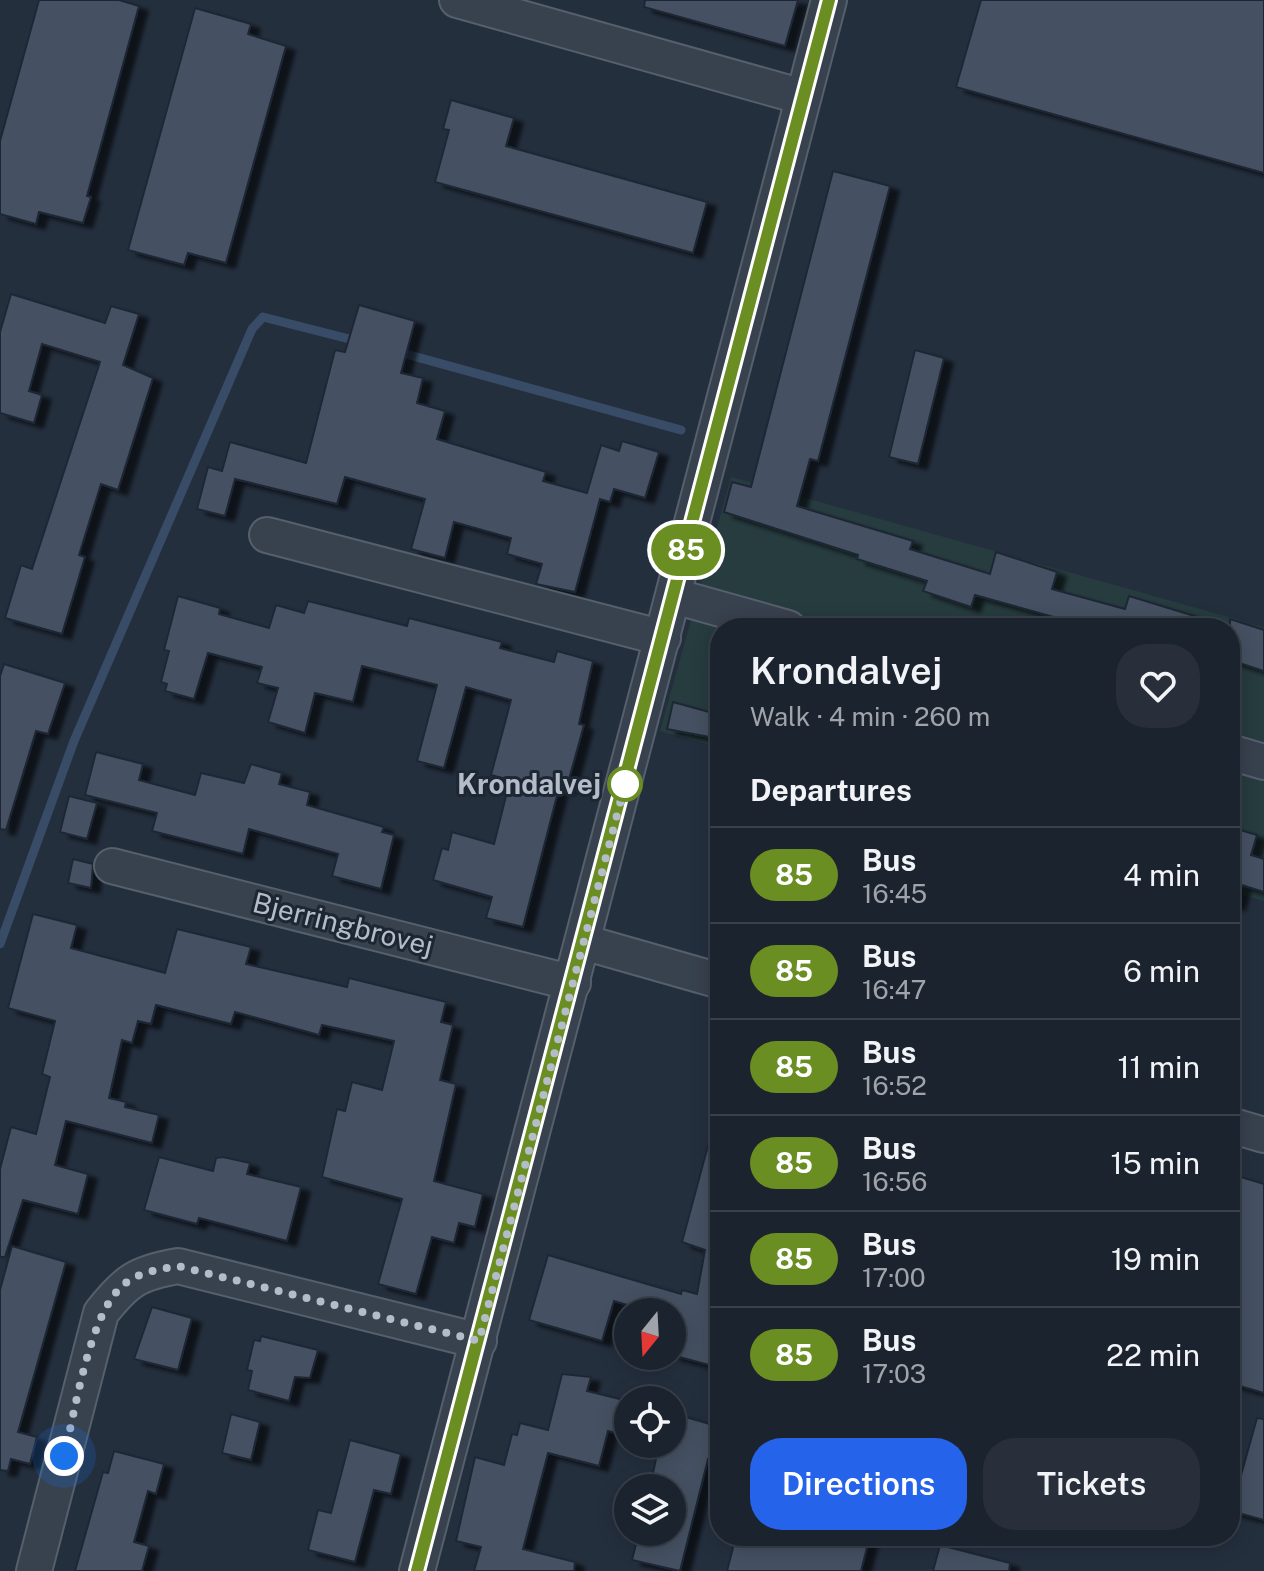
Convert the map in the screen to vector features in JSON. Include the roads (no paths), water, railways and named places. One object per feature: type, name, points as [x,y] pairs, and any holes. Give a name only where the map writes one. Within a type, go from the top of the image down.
[{"type":"street","points":[[457,0],[803,97]]},
{"type":"street","points":[[417,1571],[829,0]]},
{"type":"street","points":[[267,535],[663,638]]},
{"type":"street","points":[[674,596],[752,618]]},
{"type":"street","points":[[1240,755],[1264,762]]},
{"type":"street","name":"Bjerringbrovej","points":[[112,866],[573,983]]},
{"type":"street","points":[[583,942],[710,978]]},
{"type":"street","points":[[1240,1128],[1264,1135]]},
{"type":"street","points":[[34,1571],[101,1313],[122,1286],[146,1272],[178,1266],[479,1341]]},
{"type":"waterway","points":[[0,944],[74,741],[252,329],[263,317],[361,342]]},
{"type":"waterway","points":[[395,351],[681,430]]},
{"type":"place","name":"Krondalvej","points":[[625,784]]}]
